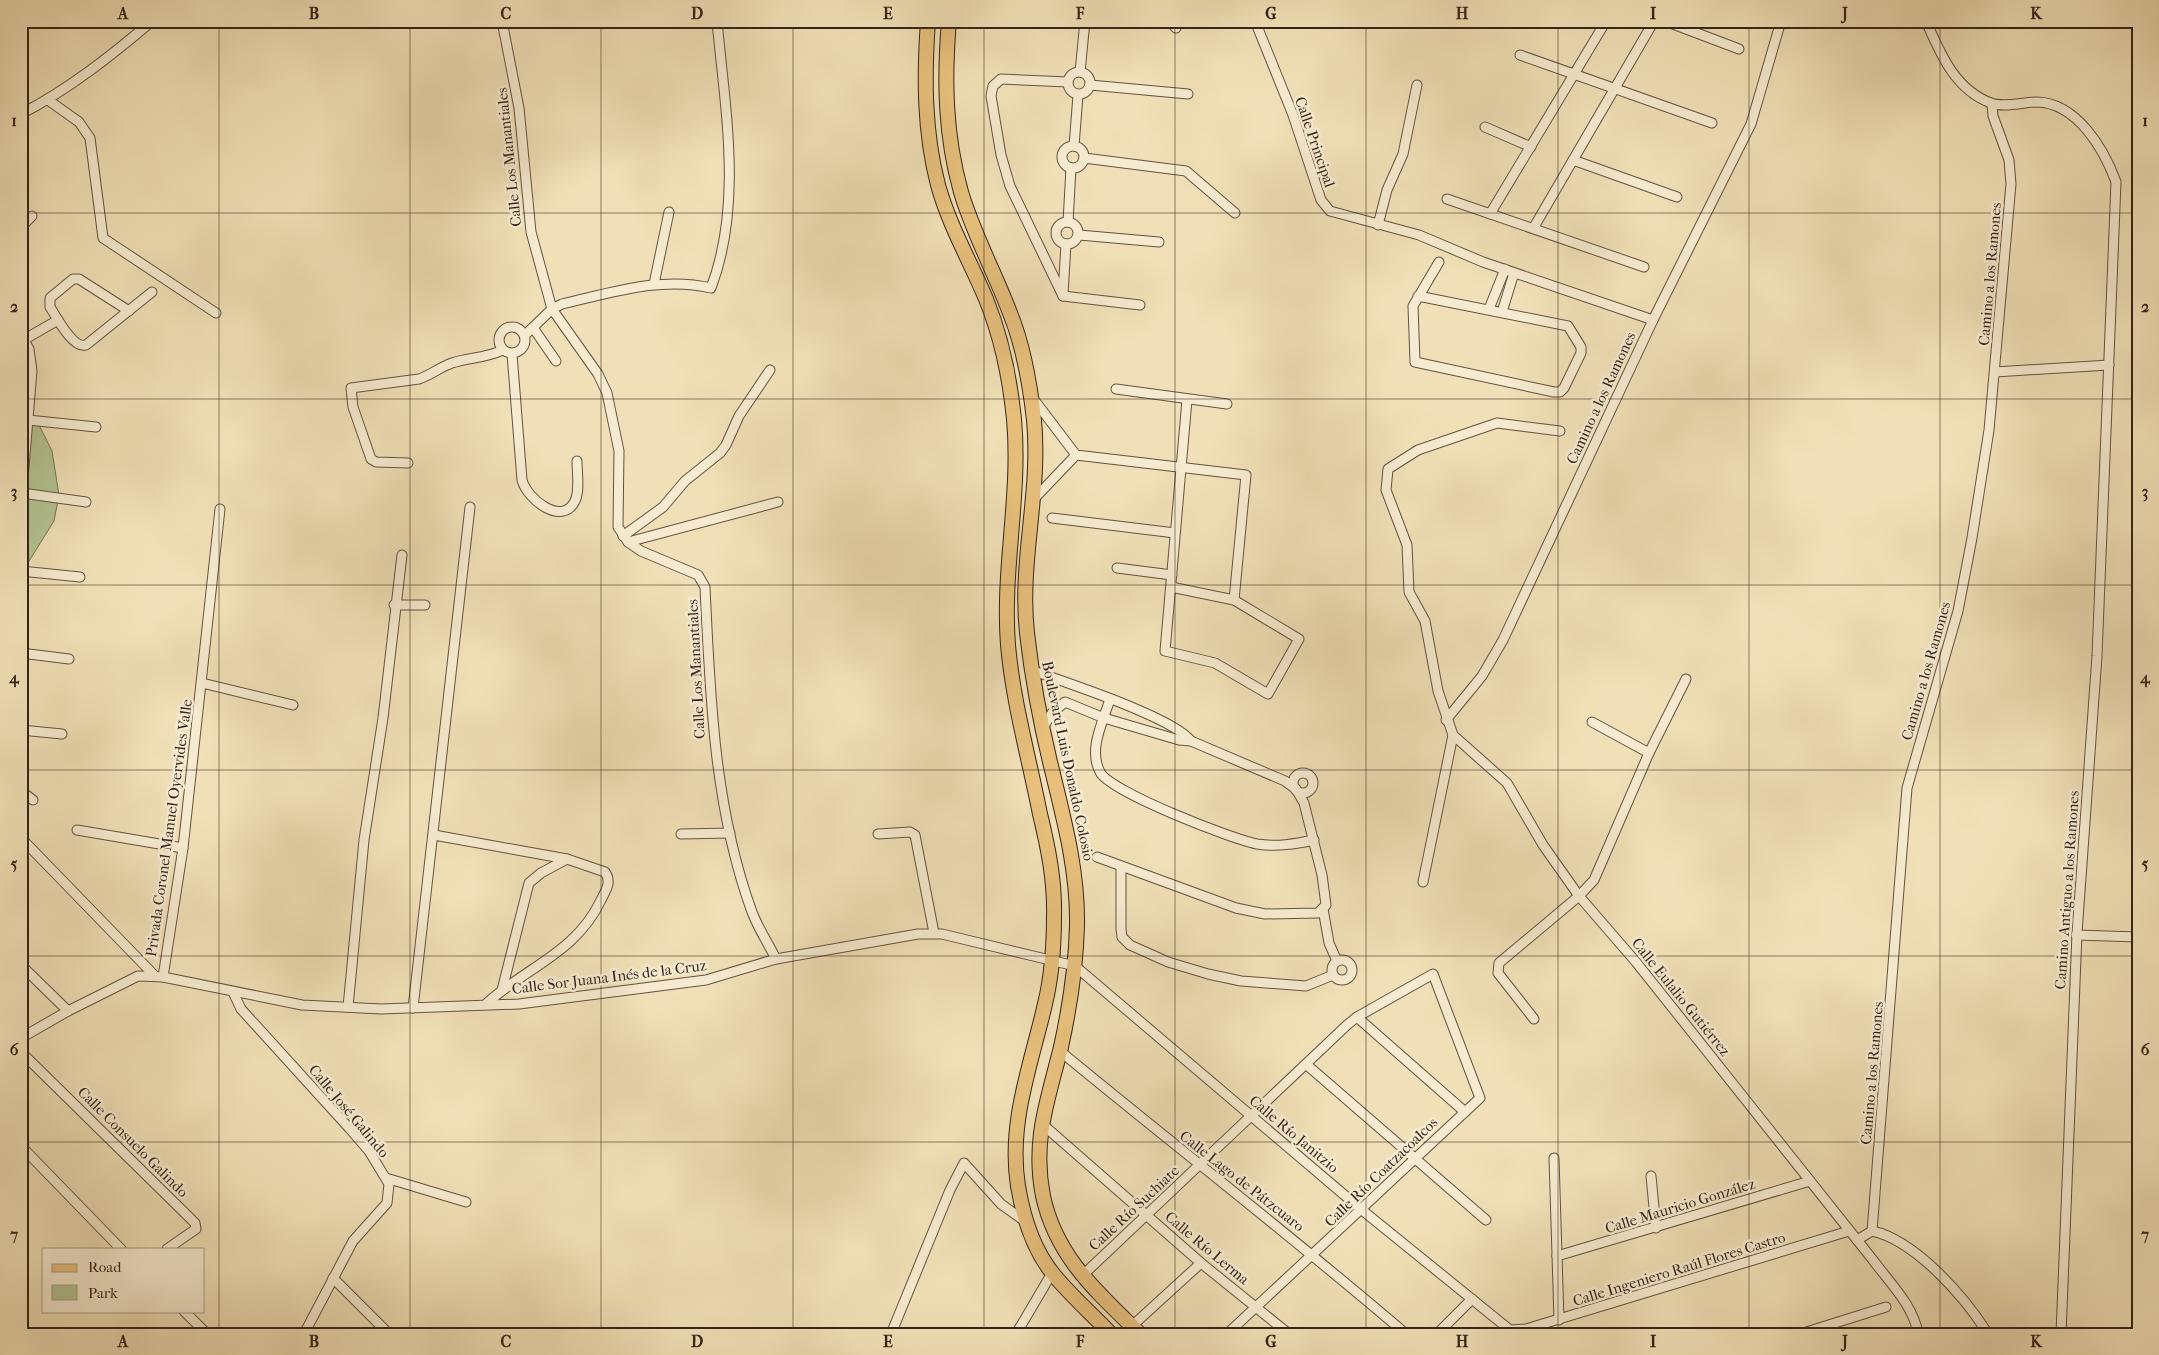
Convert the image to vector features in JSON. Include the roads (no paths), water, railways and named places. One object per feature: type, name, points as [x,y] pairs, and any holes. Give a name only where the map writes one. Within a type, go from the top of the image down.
[{"type":"main road","points":[[928,21],[926,119],[932,156],[939,187],[952,225],[987,301],[1011,392],[1015,450],[1007,572],[1008,647],[1013,681],[1052,875],[1054,909],[1053,959],[1046,1003],[1016,1127],[1015,1160],[1026,1222],[1052,1273],[1111,1334]]},
{"type":"main road","name":"Boulevard Luis Donaldo Colosio","points":[[949,21],[945,89],[952,158],[962,195],[1022,345],[1030,395],[1035,451],[1033,500],[1025,585],[1026,628],[1031,670],[1072,857],[1077,922],[1073,989],[1060,1051],[1041,1123],[1039,1170],[1050,1221],[1063,1252],[1136,1330]]},
{"type":"street","points":[[21,114],[48,100],[112,56],[152,21]]},
{"type":"street","name":"Calle Los Manantiales","points":[[502,21],[519,108],[527,215],[552,309],[598,374],[605,388],[619,451],[617,518],[625,539],[641,551],[698,575],[704,582],[713,731],[730,833],[752,912],[776,958]]},
{"type":"street","points":[[524,335],[534,329],[552,309],[562,304],[654,284],[694,284],[711,288],[726,223],[729,183],[717,21]]},
{"type":"street","points":[[1080,72],[1085,21]]},
{"type":"street","name":"Calle Principal","points":[[1255,21],[1293,115],[1324,206],[1334,213],[1419,235],[1505,270],[1653,320]]},
{"type":"street","points":[[1490,214],[1606,21]]},
{"type":"street","points":[[1534,227],[1654,21]]},
{"type":"street","points":[[1665,21],[1739,49]]},
{"type":"street","name":"Camino a los Ramones","points":[[1446,720],[1482,676],[1503,640],[1653,320],[1751,124],[1781,21]]},
{"type":"street","points":[[1926,21],[1955,77],[1992,104]]},
{"type":"street","points":[[1520,56],[1712,123]]},
{"type":"street","points":[[1080,72],[1088,76],[1090,85],[1086,92],[1078,95],[1070,91],[1068,82],[1072,74],[1080,72]]},
{"type":"street","points":[[1063,296],[1010,186],[994,120],[991,96],[993,86],[1001,79],[1068,82]]},
{"type":"street","points":[[1090,85],[1188,94]]},
{"type":"street","points":[[1378,225],[1387,190],[1403,154],[1417,85]]},
{"type":"street","points":[[1074,146],[1078,95]]},
{"type":"street","points":[[48,100],[79,122],[90,138],[103,238],[216,313]]},
{"type":"street","name":"Camino Antiguo a los Ramones","points":[[1992,104],[2038,102],[2064,110],[2081,122],[2112,170],[2116,182],[2117,199],[2097,656],[2076,935],[2061,1334]]},
{"type":"street","name":"Camino a los Ramones","points":[[1872,1231],[1907,788],[1964,583],[1987,440],[2012,184],[2009,160],[1992,116],[1992,104]]},
{"type":"street","points":[[1485,127],[1531,147]]},
{"type":"street","points":[[1074,146],[1083,152],[1084,158],[1081,165],[1071,168],[1062,161],[1062,153],[1066,147],[1074,146]]},
{"type":"street","points":[[1084,158],[1186,171],[1235,213]]},
{"type":"street","points":[[1573,160],[1677,197]]},
{"type":"street","points":[[1068,222],[1071,168]]},
{"type":"street","points":[[1446,199],[1534,227],[1644,267]]},
{"type":"street","points":[[654,284],[669,212]]},
{"type":"street","points":[[21,227],[32,216]]},
{"type":"street","points":[[1068,222],[1077,227],[1079,235],[1073,243],[1066,244],[1058,240],[1056,232],[1060,225],[1068,222]]},
{"type":"street","points":[[1079,235],[1160,242]]},
{"type":"street","points":[[1063,296],[1066,244]]},
{"type":"street","points":[[1418,296],[1568,326],[1580,347],[1581,353],[1560,392],[1415,362],[1413,306],[1418,296],[1439,262]]},
{"type":"street","points":[[1489,309],[1505,270]]},
{"type":"street","points":[[1502,312],[1514,273]]},
{"type":"street","points":[[129,311],[82,280],[76,279],[50,298],[50,307],[58,320],[76,344],[83,346],[129,311],[152,292]]},
{"type":"street","points":[[1063,296],[1140,305]]},
{"type":"street","points":[[58,320],[23,337],[30,349],[32,371],[22,497],[86,502]]},
{"type":"street","points":[[507,328],[517,328],[524,335],[524,346],[521,350],[512,354],[503,350],[498,340],[502,330],[507,328]]},
{"type":"street","points":[[534,329],[556,361]]},
{"type":"street","points":[[408,463],[376,462],[371,459],[353,406],[351,388],[419,379],[429,376],[451,363],[483,358],[503,350]]},
{"type":"street","points":[[512,354],[521,471],[527,493],[543,508],[564,510],[571,506],[576,496],[577,461]]},
{"type":"street","points":[[1994,372],[2109,365]]},
{"type":"street","points":[[625,539],[663,507],[685,481],[720,452],[726,444],[739,416],[770,370]]},
{"type":"street","points":[[1116,389],[1227,404]]},
{"type":"street","points":[[1030,395],[1076,455],[1246,475],[1234,600]]},
{"type":"street","points":[[1171,587],[1234,600],[1299,639],[1268,694],[1215,663],[1165,651],[1187,400]]},
{"type":"street","points":[[28,420],[96,427]]},
{"type":"street","points":[[1423,882],[1453,736],[1446,720],[1438,691],[1427,626],[1408,587],[1407,545],[1386,490],[1388,469],[1418,450],[1497,423],[1560,431]]},
{"type":"street","points":[[1033,500],[1076,455]]},
{"type":"street","points":[[625,539],[778,502]]},
{"type":"street","points":[[413,1008],[470,508]]},
{"type":"street","name":"Privada Coronel Manuel Oyervides Valle","points":[[159,977],[183,848],[220,509]]},
{"type":"street","points":[[1052,518],[1175,533]]},
{"type":"street","points":[[348,1007],[364,840],[383,718],[394,604],[402,555]]},
{"type":"street","points":[[1117,568],[1172,575]]},
{"type":"street","points":[[21,571],[80,577]]},
{"type":"street","points":[[394,604],[425,604]]},
{"type":"street","points":[[21,653],[68,659]]},
{"type":"street","points":[[1031,670],[1110,699],[1175,727],[1186,734],[1191,741]]},
{"type":"street","points":[[1534,1019],[1498,973],[1499,963],[1579,896],[1600,871],[1649,753],[1686,679]]},
{"type":"street","points":[[202,682],[293,705]]},
{"type":"street","points":[[1043,728],[1052,714],[1065,702],[1071,685]]},
{"type":"street","points":[[1110,699],[1094,750],[1096,761],[1106,780],[1122,790],[1183,818],[1255,843],[1285,845],[1314,840]]},
{"type":"street","points":[[1065,702],[1104,718],[1179,740],[1191,741],[1285,781],[1296,789],[1304,803],[1314,840],[1326,904],[1323,909],[1312,914],[1264,914],[1236,908],[1097,857]]},
{"type":"street","points":[[1592,722],[1649,753]]},
{"type":"street","points":[[21,730],[62,734]]},
{"type":"street","name":"Calle Eulalio Gutiérrez","points":[[1453,736],[1507,783],[1579,896],[1648,977],[1810,1181]]},
{"type":"street","points":[[21,791],[33,800]]},
{"type":"street","points":[[77,830],[183,848]]},
{"type":"street","points":[[878,834],[910,832],[915,834],[934,933]]},
{"type":"street","points":[[681,834],[730,833]]},
{"type":"street","points":[[434,835],[567,859],[605,872],[608,876],[608,885],[594,915],[561,951],[502,990],[486,1004]]},
{"type":"street","points":[[21,838],[159,977]]},
{"type":"street","points":[[502,990],[529,883],[541,873],[567,859]]},
{"type":"street","points":[[1121,866],[1121,929],[1122,937],[1130,945],[1168,962],[1241,981],[1306,986],[1332,975]]},
{"type":"street","points":[[1323,909],[1329,943],[1337,961]]},
{"type":"street","name":"Calle Sor Juana Inés de la Cruz","points":[[159,977],[302,1004],[413,1008],[519,1004],[706,980],[776,958],[918,934],[934,933],[1053,959]]},
{"type":"street","points":[[2076,935],[2138,937]]},
{"type":"street","name":"Calle Río Janitzio","points":[[1053,959],[1075,966],[1362,1210],[1507,1328],[1517,1331]]},
{"type":"street","points":[[1344,960],[1350,964],[1351,974],[1344,980],[1337,980],[1332,975],[1331,969],[1337,961],[1344,960]]},
{"type":"street","points":[[21,964],[68,1011]]},
{"type":"street","name":"Calle Río Coatzacoalcos","points":[[1228,1334],[1255,1306],[1362,1210],[1414,1158],[1480,1098],[1433,974],[1358,1017]]},
{"type":"street","points":[[21,1038],[125,980],[138,976],[159,977]]},
{"type":"street","name":"Calle José Galindo","points":[[233,992],[241,1009],[350,1129],[386,1178],[389,1190],[387,1204],[353,1241],[304,1334]]},
{"type":"street","points":[[1358,1017],[1465,1112]]},
{"type":"street","name":"Calle Río Suchiate","points":[[1083,1275],[1358,1017]]},
{"type":"street","name":"Calle Lago de Pátzcuaro","points":[[1060,1051],[1199,1166],[1313,1255],[1406,1334]]},
{"type":"street","name":"Calle Consuelo Galindo","points":[[21,1052],[195,1223],[196,1229],[168,1248]]},
{"type":"street","points":[[1307,1065],[1486,1220]]},
{"type":"street","name":"Calle Río Lerma","points":[[1041,1123],[1201,1262],[1289,1334]]},
{"type":"street","points":[[21,1146],[120,1248]]},
{"type":"street","points":[[1554,1158],[1559,1320]]},
{"type":"street","points":[[891,1334],[950,1190],[964,1164],[1001,1204],[1026,1222]]},
{"type":"street","points":[[1651,1176],[1656,1228]]},
{"type":"street","points":[[386,1178],[466,1202]]},
{"type":"street","points":[[1810,1181],[1906,1305],[1915,1320],[1918,1334]]},
{"type":"street","name":"Calle Mauricio González","points":[[1557,1256],[1810,1181]]},
{"type":"street","name":"Calle Ingeniero Raúl Flores Castro","points":[[1517,1331],[1559,1320],[1849,1231]]},
{"type":"street","points":[[1856,1240],[1872,1231],[1899,1241],[1920,1257],[1963,1302],[1988,1334]]},
{"type":"street","points":[[1136,1330],[1201,1262]]},
{"type":"street","points":[[1016,1334],[1052,1273]]},
{"type":"street","points":[[333,1278],[389,1334]]},
{"type":"street","points":[[1438,1334],[1472,1299]]},
{"type":"street","points":[[1800,1334],[1823,1330],[1886,1307]]},
{"type":"street","points":[[185,1312],[207,1334]]}]
